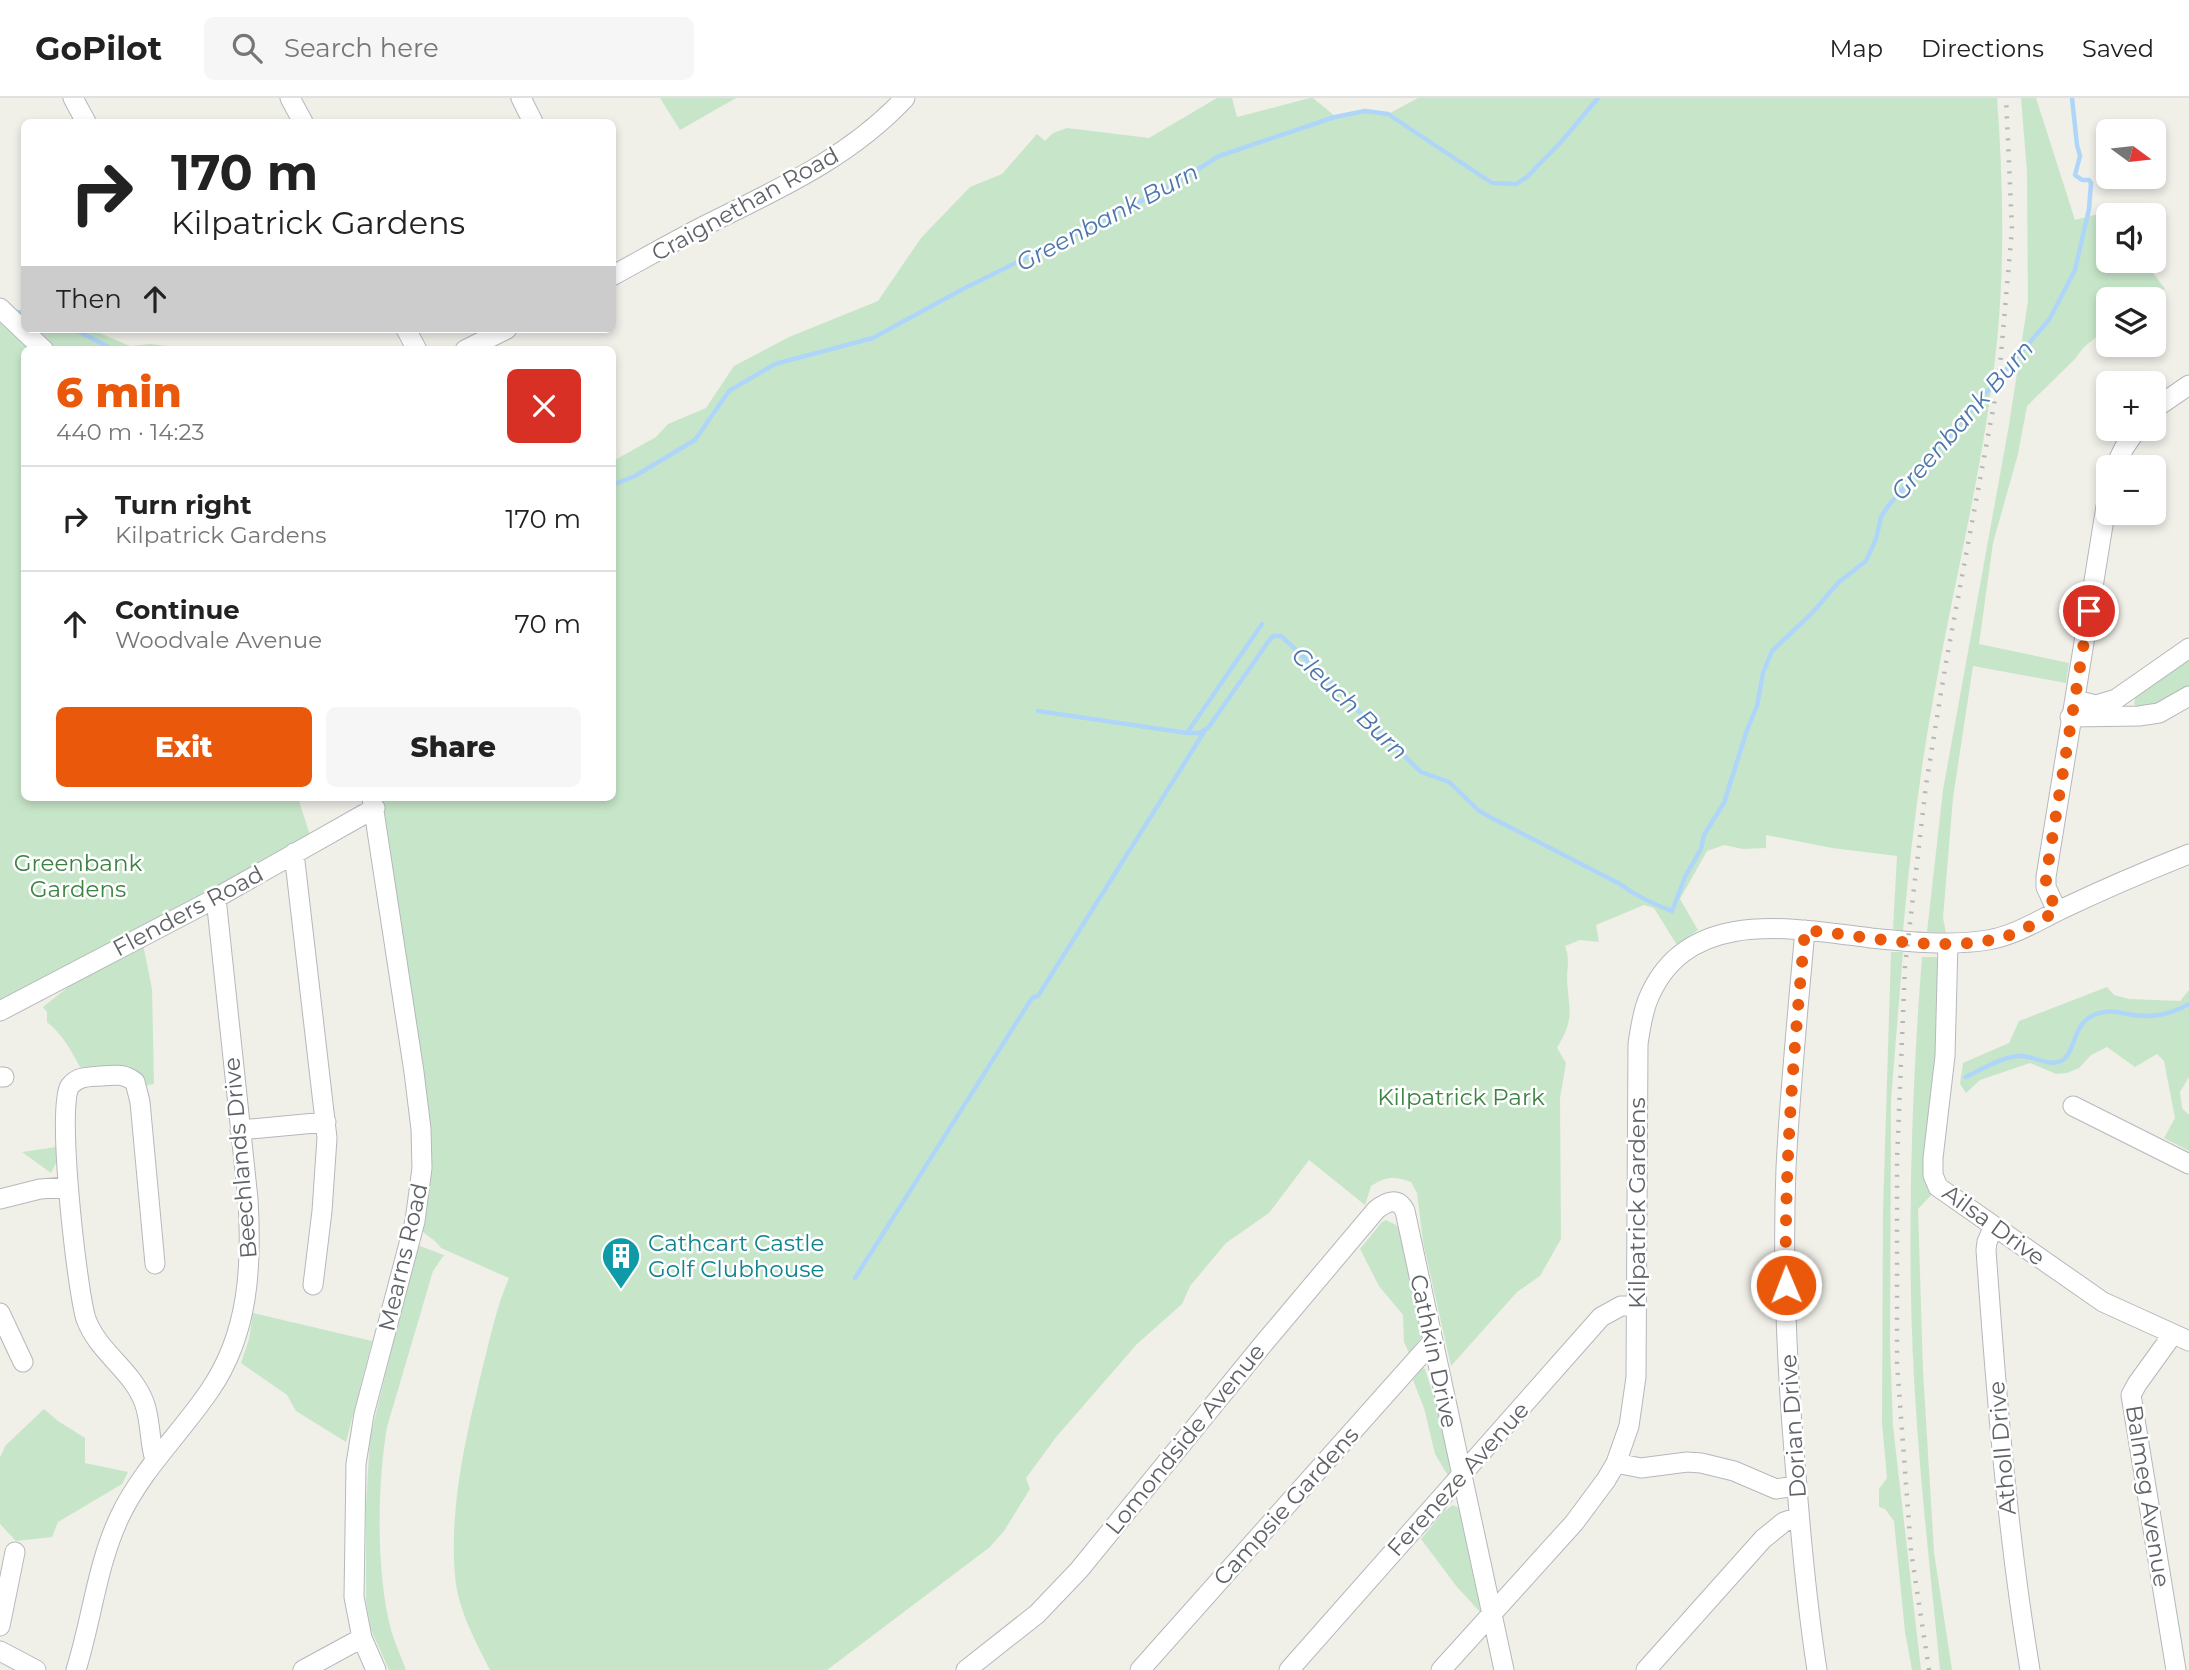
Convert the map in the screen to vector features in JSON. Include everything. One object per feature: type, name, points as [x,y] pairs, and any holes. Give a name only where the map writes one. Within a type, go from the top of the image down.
[{"type":"street","points":[[73,98],[84,119]]},
{"type":"street","points":[[290,98],[301,119]]},
{"type":"street","points":[[521,98],[532,119]]},
{"type":"street","name":"Craignethan Road","points":[[616,274],[684,236],[816,170],[871,131],[905,98]]},
{"type":"street","points":[[0,308],[21,328]]},
{"type":"street","points":[[26,333],[40,346]]},
{"type":"street","points":[[473,346],[499,333]]},
{"type":"street","points":[[2166,401],[2189,385]]},
{"type":"street","points":[[2057,911],[2046,887],[2046,877],[2103,525]]},
{"type":"street","points":[[2073,709],[2116,699],[2189,648]]},
{"type":"street","points":[[2073,709],[2139,716],[2159,713],[2189,696]]},
{"type":"street","name":"Flenders Road","points":[[0,1011],[216,898],[373,803]]},
{"type":"street","name":"Mearns Road","points":[[373,803],[414,1072],[421,1129],[422,1168],[415,1221],[364,1413],[356,1464],[354,1597],[362,1638],[376,1670]]},
{"type":"street","points":[[293,853],[327,1138],[323,1211],[313,1284]]},
{"type":"street","name":"Kilpatrick Gardens","points":[[1441,1670],[1574,1522],[1606,1480],[1629,1426],[1634,1403],[1638,1044],[1647,1003],[1668,968],[1680,955],[1705,940],[1749,928],[1805,930],[1913,942],[1975,942],[2004,937],[2117,883],[2189,854]]},
{"type":"street","name":"Beechlands Drive","points":[[76,1670],[110,1539],[139,1480],[211,1389],[234,1347],[245,1299],[251,1249],[248,1199],[216,898]]},
{"type":"street","name":"Dorian Drive","points":[[1805,930],[1786,1169],[1787,1329],[1796,1486],[1809,1619],[1817,1670]]},
{"type":"street","name":"Ailsa Drive","points":[[1948,943],[1945,1056],[1933,1175],[1944,1191],[2103,1302],[2181,1337]]},
{"type":"street","points":[[155,1264],[147,1241],[138,1090],[135,1082],[128,1076],[121,1075],[81,1078],[71,1085],[65,1101],[68,1187],[80,1292],[87,1320],[102,1348],[133,1383],[144,1401],[155,1460]]},
{"type":"street","points":[[2073,1106],[2189,1164]]},
{"type":"street","points":[[240,1130],[326,1122]]},
{"type":"street","points":[[0,1199],[40,1189],[68,1187]]},
{"type":"street","name":"Cathkin Drive","points":[[1394,1201],[1401,1204],[1405,1211],[1504,1670]]},
{"type":"street","name":"Lomondside Avenue","points":[[966,1670],[1037,1614],[1079,1570],[1376,1210],[1385,1203],[1394,1201]]},
{"type":"street","name":"Atholl Drive","points":[[1994,1227],[1986,1250],[1995,1387],[2012,1551],[2030,1670]]},
{"type":"street","name":"Fereneze Avenue","points":[[1289,1670],[1601,1317],[1622,1306],[1636,1307]]},
{"type":"street","points":[[0,1313],[15,1355]]},
{"type":"street","name":"Balmeg Avenue","points":[[2176,1670],[2131,1395],[2137,1384],[2181,1337]]},
{"type":"street","name":"Campsie Gardens","points":[[1140,1670],[1433,1341]]},
{"type":"street","points":[[1615,1463],[1641,1468],[1687,1462],[1701,1463],[1734,1471],[1776,1489],[1796,1486]]},
{"type":"street","points":[[1646,1670],[1763,1539],[1784,1522],[1799,1517]]},
{"type":"street","points":[[0,1626],[9,1559]]},
{"type":"street","points":[[303,1670],[362,1638]]},
{"type":"street","points":[[0,1651],[36,1670]]},
{"type":"green space","points":[[660,98],[736,98],[680,130]]},
{"type":"green space","name":"Kilpatrick Park","points":[[1217,98],[1232,98],[1237,117],[1313,98],[1336,117],[1365,111],[1388,114],[1418,98],[1997,98],[2001,159],[2001,280],[1992,386],[1928,729],[1915,816],[1903,931],[1893,929],[1897,856],[1832,848],[1766,835],[1766,848],[1743,849],[1724,845],[1707,851],[1680,899],[1698,930],[1677,945],[1654,908],[1644,905],[1596,925],[1599,942],[1580,940],[1565,946],[1568,959],[1569,1022],[1557,1048],[1566,1063],[1560,1098],[1561,1239],[1540,1276],[1517,1292],[1451,1366],[1423,1242],[1417,1193],[1411,1182],[1391,1178],[1376,1183],[1371,1186],[1365,1205],[1309,1160],[1269,1213],[1226,1243],[1190,1286],[1182,1304],[1137,1344],[1057,1436],[1026,1478],[1030,1489],[1004,1531],[990,1547],[827,1670],[490,1670],[468,1624],[457,1589],[454,1524],[470,1420],[500,1301],[509,1278],[441,1248],[420,1228],[429,1146],[378,801],[616,801],[616,459],[656,437],[668,424],[706,408],[734,366],[789,337],[878,301],[921,238],[970,187],[1002,174],[1037,134],[1045,141],[1053,133],[1067,128],[1149,138]]},
{"type":"green space","points":[[2021,98],[2036,98],[2075,220],[2096,215],[2096,273],[2153,273],[2164,287],[2096,287],[2096,337],[2027,406],[2018,454],[1993,543],[1979,644],[2069,663],[2066,683],[1973,666],[1953,798],[1943,918],[1946,933],[1927,932],[1943,790],[2009,425],[2028,301],[2027,172]]},
{"type":"green space","name":"Greenbank Gardens","points":[[0,307],[21,310],[21,333],[99,333],[130,346],[21,346],[21,801],[299,801],[310,835],[182,909],[0,1005]]},
{"type":"green space","name":"Greenbank Gardens","points":[[150,344],[167,346],[130,346]]},
{"type":"green space","points":[[2189,655],[2189,687],[2166,703],[2139,709],[2134,704],[2136,694]]},
{"type":"green space","points":[[143,944],[152,989],[154,1084],[143,1086],[116,1066],[80,1067],[62,1037],[47,1022],[47,1012],[43,1007],[73,983]]},
{"type":"green space","points":[[1891,952],[1903,952],[1891,1100],[1890,1345],[1893,1426],[1921,1670],[1912,1670],[1905,1632],[1894,1521],[1885,1509],[1879,1507],[1879,1489],[1887,1478],[1882,1423],[1883,1212]]},
{"type":"green space","points":[[1922,957],[1936,957],[1942,962],[1936,1190],[1918,1209],[1923,1371],[1934,1552],[1952,1670],[1940,1670],[1921,1473],[1912,1340],[1911,1168]]},
{"type":"green space","points":[[2107,987],[2114,995],[2129,999],[2180,1001],[2189,990],[2189,1077],[2180,1092],[2182,1108],[2189,1115],[2189,1151],[2164,1138],[2175,1118],[2164,1061],[2157,1054],[2135,1067],[2107,1047],[2091,1055],[2079,1068],[2067,1073],[2056,1074],[2030,1063],[1980,1080],[1966,1093],[1960,1084],[1963,1063],[2009,1043],[2019,1021]]},
{"type":"green space","points":[[56,1147],[57,1161],[51,1173],[22,1152]]},
{"type":"green space","points":[[1386,1220],[1402,1232],[1423,1335],[1409,1353],[1404,1342],[1403,1315],[1379,1286],[1360,1249]]},
{"type":"green space","points":[[417,1245],[444,1255],[433,1271],[387,1427],[380,1502],[383,1582],[391,1630],[406,1670],[389,1670],[371,1630],[366,1601],[366,1505],[370,1438]]},
{"type":"green space","points":[[253,1313],[372,1341],[346,1442],[296,1411],[287,1395],[241,1363],[249,1339]]},
{"type":"green space","points":[[1422,1368],[1425,1369],[1447,1441],[1450,1479],[1435,1454],[1424,1408],[1413,1380]]},
{"type":"green space","points":[[44,1409],[85,1438],[85,1463],[128,1472],[122,1484],[58,1522],[52,1537],[16,1541],[0,1524],[0,1457],[6,1445]]},
{"type":"green space","points":[[1453,1505],[1459,1508],[1481,1613],[1457,1587],[1421,1539],[1443,1512]]},
{"type":"waterway","name":"Greenbank Burn","points":[[616,483],[635,476],[695,440],[729,391],[775,364],[873,338],[961,290],[1173,185],[1219,156],[1335,117],[1365,111],[1388,114],[1492,183],[1516,184],[1527,177],[1562,141],[1598,98]]},
{"type":"waterway","name":"Greenbank Burn","points":[[1038,711],[1199,733],[1208,728],[1273,636],[1281,636],[1421,772],[1449,782],[1488,816],[1672,911],[1685,877],[1701,849],[1704,835],[1724,803],[1757,706],[1763,673],[1772,651],[1812,613],[1839,582],[1866,561],[1876,539],[1881,517],[1888,506],[2049,320],[2075,270],[2089,209],[2091,183],[2075,175],[2080,156],[2072,98]]},
{"type":"waterway","name":"Greenbank Burn","points":[[15,313],[21,312]]},
{"type":"waterway","name":"Greenbank Burn","points":[[82,333],[106,346]]},
{"type":"waterway","points":[[1187,733],[1262,624]]},
{"type":"waterway","points":[[855,1278],[1032,998],[1038,996],[1204,732]]},
{"type":"waterway","points":[[1966,1077],[2007,1058],[2026,1056],[2053,1063],[2063,1060],[2083,1023],[2096,1014],[2111,1012],[2155,1016],[2176,1011],[2189,1004]]},
{"type":"railway","points":[[1929,1670],[1911,1551],[1897,1363],[1897,1160],[1905,966],[1926,785],[1999,377],[2012,229],[2006,98]]},
{"type":"place","name":"Cathcart Castle Golf Clubhouse","points":[[621,1290]]},
{"type":"route","points":[[1786,1285],[1786,1169],[1805,930],[1913,942],[1975,942],[2020,931],[2057,911],[2049,897],[2046,877],[2089,611]]},
{"type":"water label","name":"Cleuch Burn","points":[[1350,703]]}]
